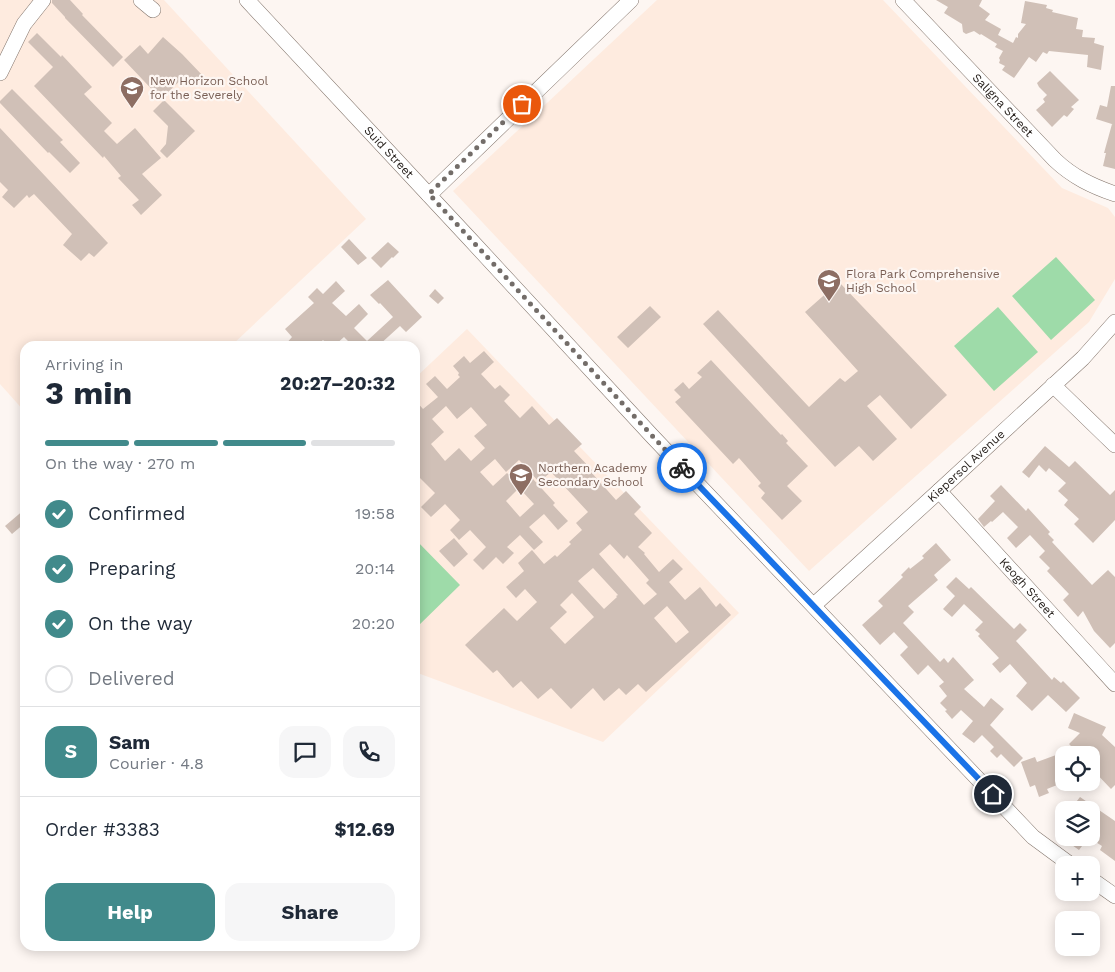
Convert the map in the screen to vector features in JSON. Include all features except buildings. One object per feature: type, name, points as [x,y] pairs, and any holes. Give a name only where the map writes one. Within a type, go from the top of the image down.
[{"type":"street","points":[[0,73],[24,24],[43,0]]},
{"type":"street","points":[[141,0],[153,10]]},
{"type":"street","name":"Suid Street","points":[[247,0],[652,436],[1033,837],[1058,856]]},
{"type":"street","points":[[429,194],[631,0]]},
{"type":"street","name":"Saligna Street","points":[[903,0],[1060,165],[1086,183],[1115,194]]},
{"type":"street","name":"Kiepersol Avenue","points":[[814,605],[1083,358],[1115,322]]},
{"type":"street","points":[[1053,385],[1115,445]]},
{"type":"street","name":"Keogh Street","points":[[939,491],[1115,684]]},
{"type":"street","points":[[1100,885],[1115,896]]},
{"type":"shaded area","name":"New Horizon School for the Severely","points":[[0,0],[164,0],[366,219],[236,341],[20,341],[20,406],[0,384]]},
{"type":"shaded area","name":"Flora Park Comprehensive High School","points":[[657,0],[883,0],[1062,188],[1108,208],[1115,217],[1115,279],[1089,322],[809,571],[453,191]]},
{"type":"shaded area","name":"Northern Academy Secondary School","points":[[467,329],[739,613],[603,742],[420,674],[420,373]]},
{"type":"green space","points":[[1056,257],[1095,300],[1051,340],[1012,296]]},
{"type":"green space","points":[[998,307],[1038,352],[994,391],[954,346]]},
{"type":"green space","points":[[420,544],[460,585],[420,624]]},
{"type":"way so far","points":[[522,104],[429,194],[682,468]]},
{"type":"place","name":"New Horizon School for the Severely","points":[[132,109]]},
{"type":"place","name":"Flora Park Comprehensive High School","points":[[829,302]]},
{"type":"place","name":"Northern Academy Secondary School","points":[[521,496]]},
{"type":"route","points":[[682,468],[993,794]]}]
